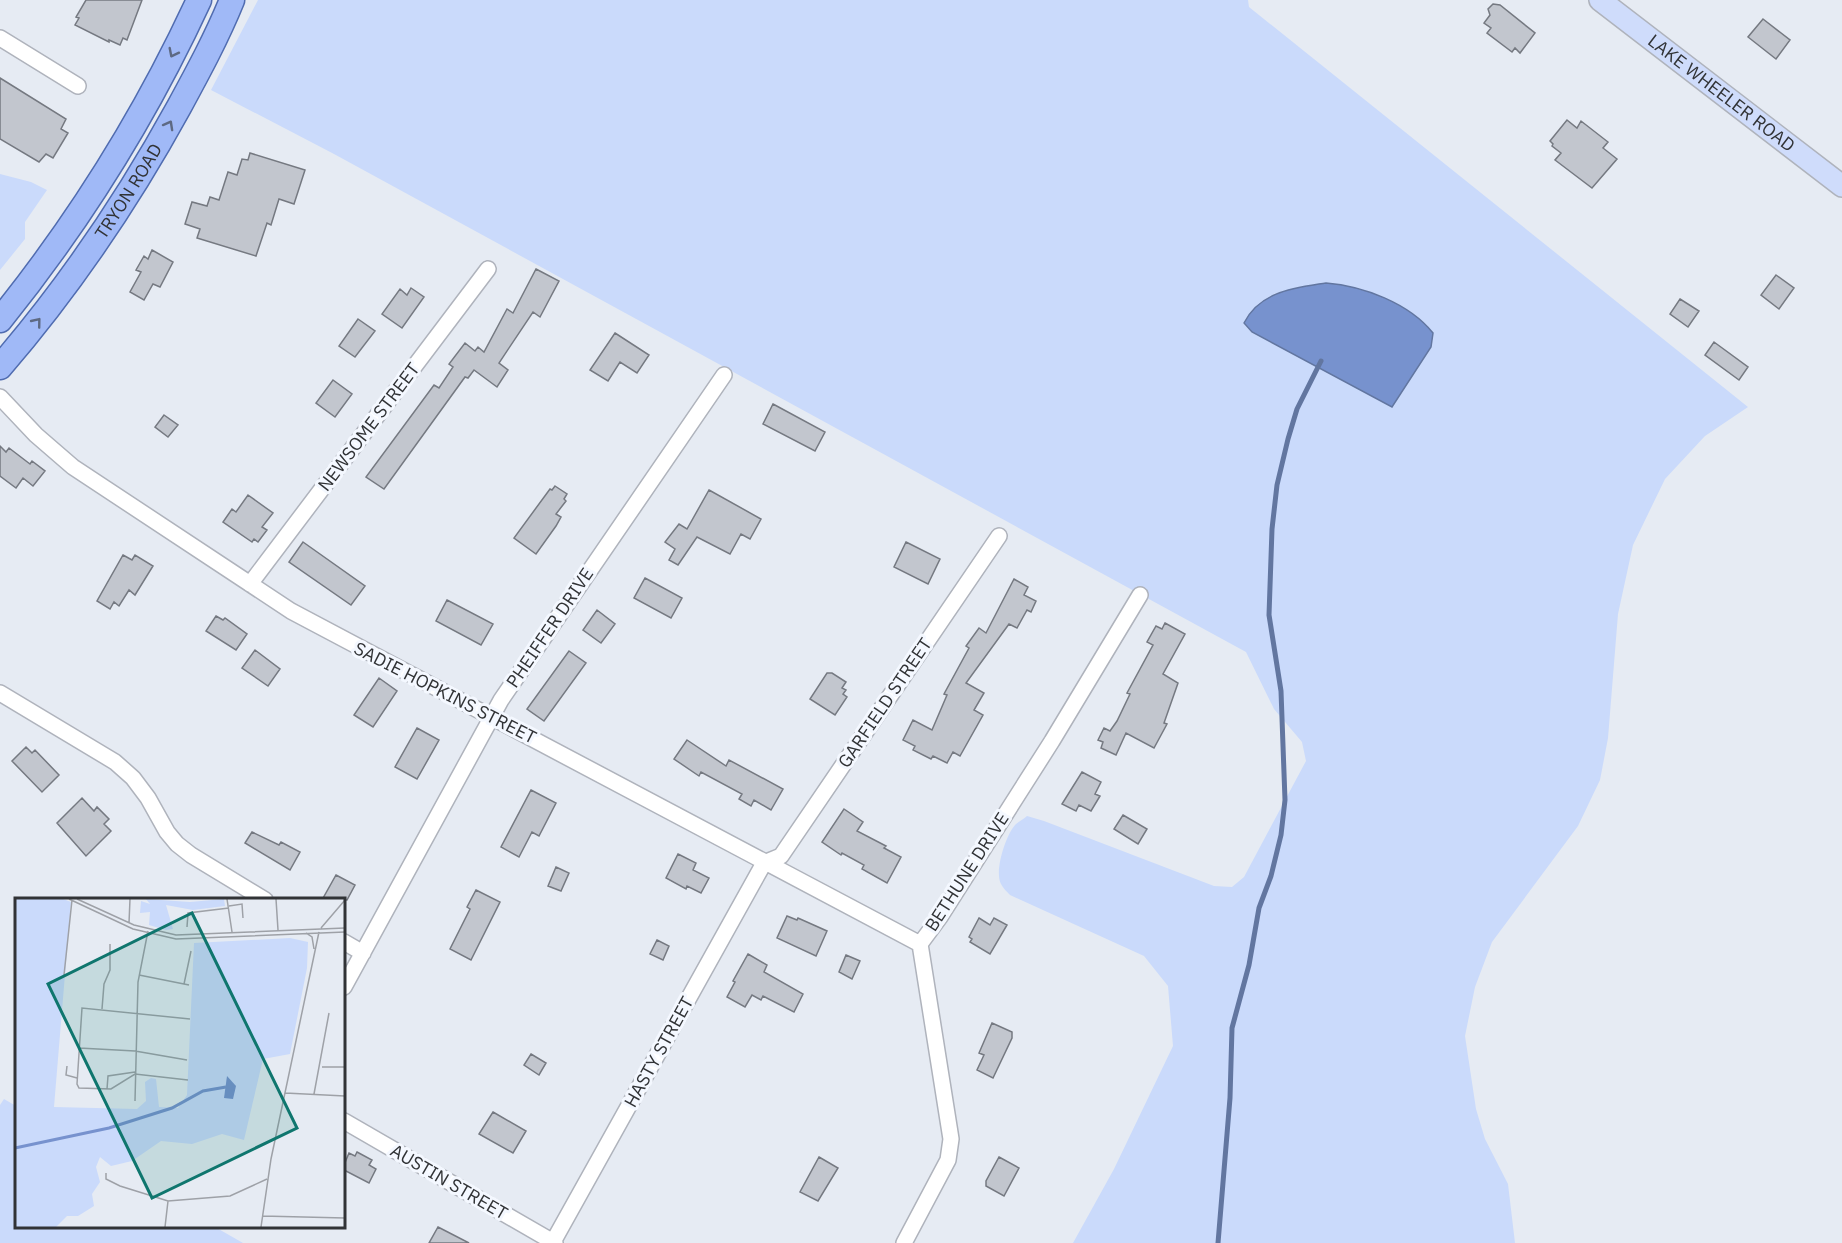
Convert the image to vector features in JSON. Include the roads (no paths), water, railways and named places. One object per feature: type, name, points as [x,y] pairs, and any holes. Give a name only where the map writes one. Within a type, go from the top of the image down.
[{"type":"main road","name":"TRYON ROAD","points":[[0,320],[35,276],[97,187],[142,112],[199,0]]},
{"type":"main road","name":"TRYON ROAD","points":[[0,367],[59,295],[122,204],[191,85],[232,0]]},
{"type":"street","name":"LAKE WHEELER ROAD","points":[[1600,0],[1842,186]]},
{"type":"street","points":[[0,38],[78,86]]},
{"type":"street","name":"NEWSOME STREET","points":[[250,584],[488,269]]},
{"type":"street","name":"PHEIFFER DRIVE","points":[[345,985],[491,716],[724,375]]},
{"type":"street","name":"SADIE HOPKINS STREET","points":[[0,397],[36,435],[73,468],[291,611],[920,944]]},
{"type":"street","name":"GARFIELD STREET","points":[[764,863],[781,856],[999,536]]},
{"type":"street","name":"BETHUNE DRIVE","points":[[904,1243],[948,1160],[951,1139],[920,944],[940,917],[1052,741],[1140,595]]},
{"type":"street","points":[[0,693],[115,762],[133,778],[177,844],[261,898]]},
{"type":"street","name":"HASTY STREET","points":[[554,1242],[764,863]]},
{"type":"street","points":[[345,943],[363,953]]},
{"type":"street","name":"AUSTIN STREET","points":[[345,1122],[554,1242]]},
{"type":"water","points":[[1326,283],[1355,288],[1384,298],[1411,313],[1433,333],[1431,347],[1392,407],[1252,332],[1244,323],[1259,304],[1279,293]]},
{"type":"waterway","points":[[1218,1243],[1230,1098],[1232,1028],[1249,965],[1259,908],[1271,876],[1281,835],[1285,800],[1281,691],[1269,615],[1272,529],[1277,485],[1297,409],[1321,361]]}]
